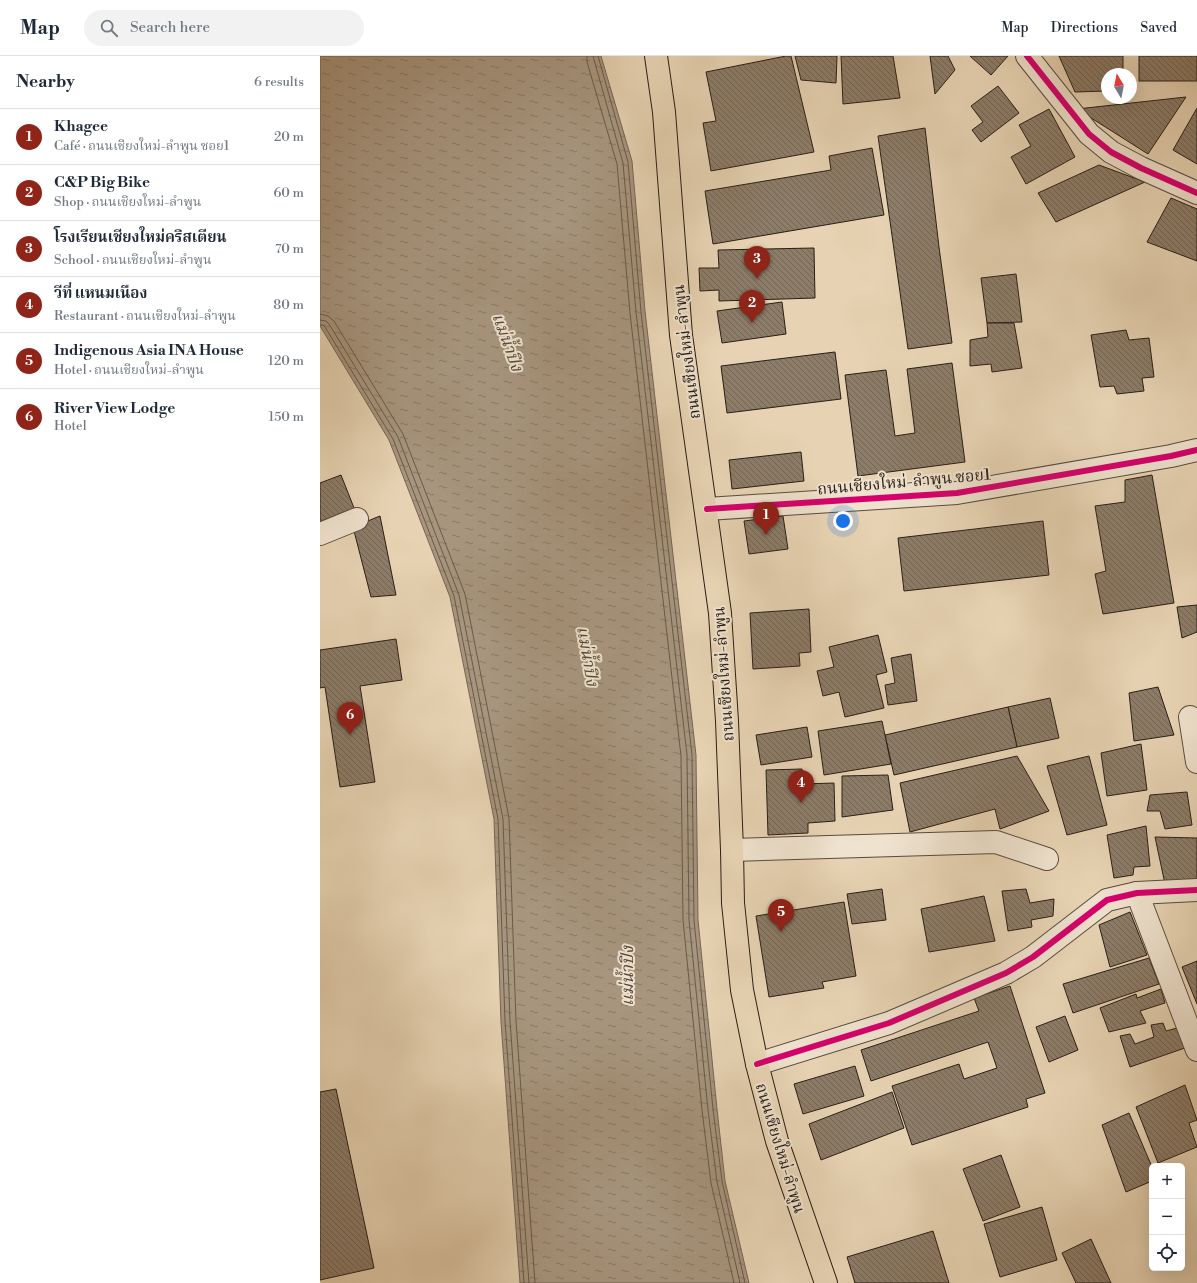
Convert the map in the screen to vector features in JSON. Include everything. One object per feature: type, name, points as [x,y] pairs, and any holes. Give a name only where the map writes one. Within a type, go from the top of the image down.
[{"type":"main road","name":"ถนนเชียงใหม่-ลำพูน","points":[[656,56],[664,112],[681,335],[707,509],[720,613],[727,721],[733,903],[741,982],[757,1064],[777,1141],[826,1283]]},
{"type":"street","points":[[1027,56],[1089,134],[1111,152],[1141,168],[1197,193]]},
{"type":"street","name":"ถนนเชียงใหม่-ลำพูน ซอย1","points":[[707,509],[957,493],[1171,456],[1197,450]]},
{"type":"street","points":[[320,534],[357,519]]},
{"type":"street","points":[[1190,717],[1197,762]]},
{"type":"street","points":[[732,850],[996,842],[1047,859]]},
{"type":"street","points":[[757,1064],[889,1023],[1006,973],[1033,957],[1107,900],[1137,893],[1197,890]]},
{"type":"street","points":[[1137,893],[1197,1050]]},
{"type":"water","name":"แม่น้ำปิง","points":[[320,56],[601,56],[632,161],[645,311],[696,755],[698,920],[717,1109],[725,1181],[749,1283],[520,1283],[501,1022],[494,819],[450,597],[389,440],[320,326]]},
{"type":"building","points":[[791,56],[814,152],[711,171],[703,123],[716,121],[706,72]]},
{"type":"building","points":[[795,56],[837,56],[836,83],[801,80]]},
{"type":"building","points":[[841,56],[893,56],[900,98],[843,104]]},
{"type":"building","points":[[930,56],[948,56],[955,70],[935,94]]},
{"type":"building","points":[[970,56],[1008,56],[991,75]]},
{"type":"building","points":[[1059,56],[1123,56],[1123,68],[1101,68],[1101,91],[1075,92]]},
{"type":"building","points":[[1139,56],[1197,56],[1197,81],[1139,81]]},
{"type":"building","points":[[998,86],[1019,113],[981,142],[972,130],[983,122],[971,106]]},
{"type":"building","points":[[1186,97],[1148,154],[1077,109],[1122,104],[1137,104],[1137,102]]},
{"type":"building","points":[[1197,108],[1197,164],[1173,150]]},
{"type":"building","points":[[1049,109],[1075,157],[1026,184],[1011,157],[1031,146],[1019,125]]},
{"type":"building","points":[[925,128],[952,343],[908,349],[878,136]]},
{"type":"building","points":[[872,148],[884,215],[713,244],[705,191],[831,170],[829,156]]},
{"type":"building","points":[[1099,165],[1145,182],[1056,222],[1038,193]]},
{"type":"building","points":[[1171,198],[1197,209],[1197,261],[1147,242]]},
{"type":"building","points":[[814,248],[815,298],[719,301],[719,290],[700,291],[699,268],[719,268],[718,250]]},
{"type":"building","points":[[1016,274],[1022,322],[987,323],[981,278]]},
{"type":"building","points":[[782,302],[786,334],[722,343],[717,311]]},
{"type":"building","points":[[987,323],[1014,323],[1022,368],[992,372],[991,364],[970,366],[970,340],[988,337]]},
{"type":"building","points":[[1126,330],[1129,340],[1149,338],[1154,377],[1142,378],[1144,391],[1117,394],[1114,386],[1100,387],[1091,335]]},
{"type":"building","points":[[835,352],[841,399],[727,413],[721,366]]},
{"type":"building","points":[[952,363],[965,462],[858,476],[845,375],[886,370],[895,436],[915,433],[907,369]]},
{"type":"building","points":[[801,452],[804,481],[732,489],[729,460]]},
{"type":"building","points":[[341,475],[356,513],[320,527],[320,483]]},
{"type":"building","points":[[1152,475],[1174,603],[1103,614],[1095,574],[1106,571],[1095,506],[1125,502],[1125,480]]},
{"type":"building","points":[[380,516],[396,595],[371,597],[353,527]]},
{"type":"building","points":[[783,516],[788,549],[749,554],[744,521]]},
{"type":"building","points":[[1043,521],[1049,575],[904,591],[898,538]]},
{"type":"building","points":[[1197,605],[1197,632],[1182,638],[1177,607]]},
{"type":"building","points":[[809,609],[811,652],[799,653],[800,666],[753,669],[750,613]]},
{"type":"building","points":[[878,635],[887,672],[876,675],[884,708],[845,717],[839,692],[823,696],[817,671],[834,667],[829,647]]},
{"type":"building","points":[[396,639],[402,680],[360,686],[375,782],[340,787],[325,687],[320,688],[320,650]]},
{"type":"building","points":[[911,654],[917,701],[888,705],[885,685],[895,683],[891,658]]},
{"type":"building","points":[[1158,687],[1174,735],[1134,741],[1129,693]]},
{"type":"building","points":[[1050,698],[1059,738],[1017,747],[1008,707]]},
{"type":"building","points":[[1008,707],[1017,747],[894,775],[885,735]]},
{"type":"building","points":[[882,721],[891,764],[824,775],[818,731]]},
{"type":"building","points":[[807,727],[812,757],[761,765],[756,735]]},
{"type":"building","points":[[1141,744],[1147,790],[1107,796],[1101,753]]},
{"type":"building","points":[[1017,756],[1049,811],[1000,829],[995,809],[910,832],[900,783]]},
{"type":"building","points":[[1089,756],[1107,825],[1067,835],[1047,766]]},
{"type":"building","points":[[802,769],[803,784],[834,783],[835,821],[808,823],[808,833],[768,835],[766,770]]},
{"type":"building","points":[[888,775],[893,810],[842,817],[842,776]]},
{"type":"building","points":[[1187,792],[1192,825],[1165,829],[1160,811],[1147,811],[1150,795]]},
{"type":"building","points":[[1146,826],[1150,866],[1134,867],[1133,875],[1114,878],[1107,835]]},
{"type":"building","points":[[1155,837],[1197,838],[1197,880],[1165,884]]},
{"type":"building","points":[[882,889],[886,920],[852,924],[847,894]]},
{"type":"building","points":[[1026,889],[1030,903],[1054,899],[1053,916],[1031,920],[1032,927],[1008,931],[1002,891]]},
{"type":"building","points":[[984,896],[995,941],[929,952],[921,909]]},
{"type":"building","points":[[844,902],[856,976],[822,982],[824,988],[769,997],[756,916]]},
{"type":"building","points":[[1130,912],[1147,955],[1110,967],[1099,925]]},
{"type":"building","points":[[1149,958],[1159,984],[1073,1013],[1063,984]]},
{"type":"building","points":[[1197,961],[1197,1004],[1182,967]]},
{"type":"building","points":[[1010,986],[1045,1093],[1026,1099],[1028,1107],[912,1145],[892,1086],[959,1064],[964,1079],[997,1068],[988,1042],[871,1081],[861,1050],[979,1011],[974,998]]},
{"type":"building","points":[[1161,989],[1165,1003],[1140,1011],[1146,1023],[1109,1032],[1100,1008],[1136,994],[1137,998]]},
{"type":"building","points":[[1065,1016],[1078,1050],[1049,1062],[1036,1027]]},
{"type":"building","points":[[1163,1023],[1166,1031],[1177,1028],[1185,1048],[1130,1067],[1120,1036],[1130,1034],[1135,1044],[1154,1037],[1151,1025]]},
{"type":"building","points":[[855,1066],[864,1096],[803,1114],[794,1084]]},
{"type":"building","points":[[1185,1085],[1197,1120],[1189,1123],[1197,1147],[1158,1163],[1136,1107]]},
{"type":"building","points":[[336,1089],[374,1268],[320,1280],[320,1092]]},
{"type":"building","points":[[892,1092],[904,1128],[821,1160],[809,1124]]},
{"type":"building","points":[[1129,1113],[1150,1163],[1149,1163],[1149,1182],[1126,1192],[1102,1125]]},
{"type":"building","points":[[1001,1155],[1020,1207],[983,1221],[963,1169]]},
{"type":"building","points":[[1042,1207],[1057,1260],[1000,1277],[984,1224]]},
{"type":"building","points":[[933,1231],[949,1283],[855,1283],[847,1257]]},
{"type":"building","points":[[1091,1239],[1111,1283],[1076,1283],[1062,1253]]},
{"type":"cycle path","points":[[1027,56],[1089,134],[1111,152],[1141,168],[1197,193]]},
{"type":"cycle path","points":[[707,509],[957,493],[1171,456],[1197,450]]},
{"type":"cycle path","points":[[757,1064],[889,1023],[1006,973],[1033,957],[1107,900],[1137,893],[1197,890]]},
{"type":"place","name":"โรงเรียนเชียงใหม่คริสเตียน","points":[[757,279]]},
{"type":"place","name":"C&P Big Bike","points":[[752,323]]},
{"type":"place","name":"Khagee","points":[[766,535]]},
{"type":"place","name":"River View Lodge","points":[[350,735]]},
{"type":"place","name":"วีที่ แหนมเนือง","points":[[801,803]]},
{"type":"place","name":"Indigenous Asia INA House","points":[[781,932]]}]
